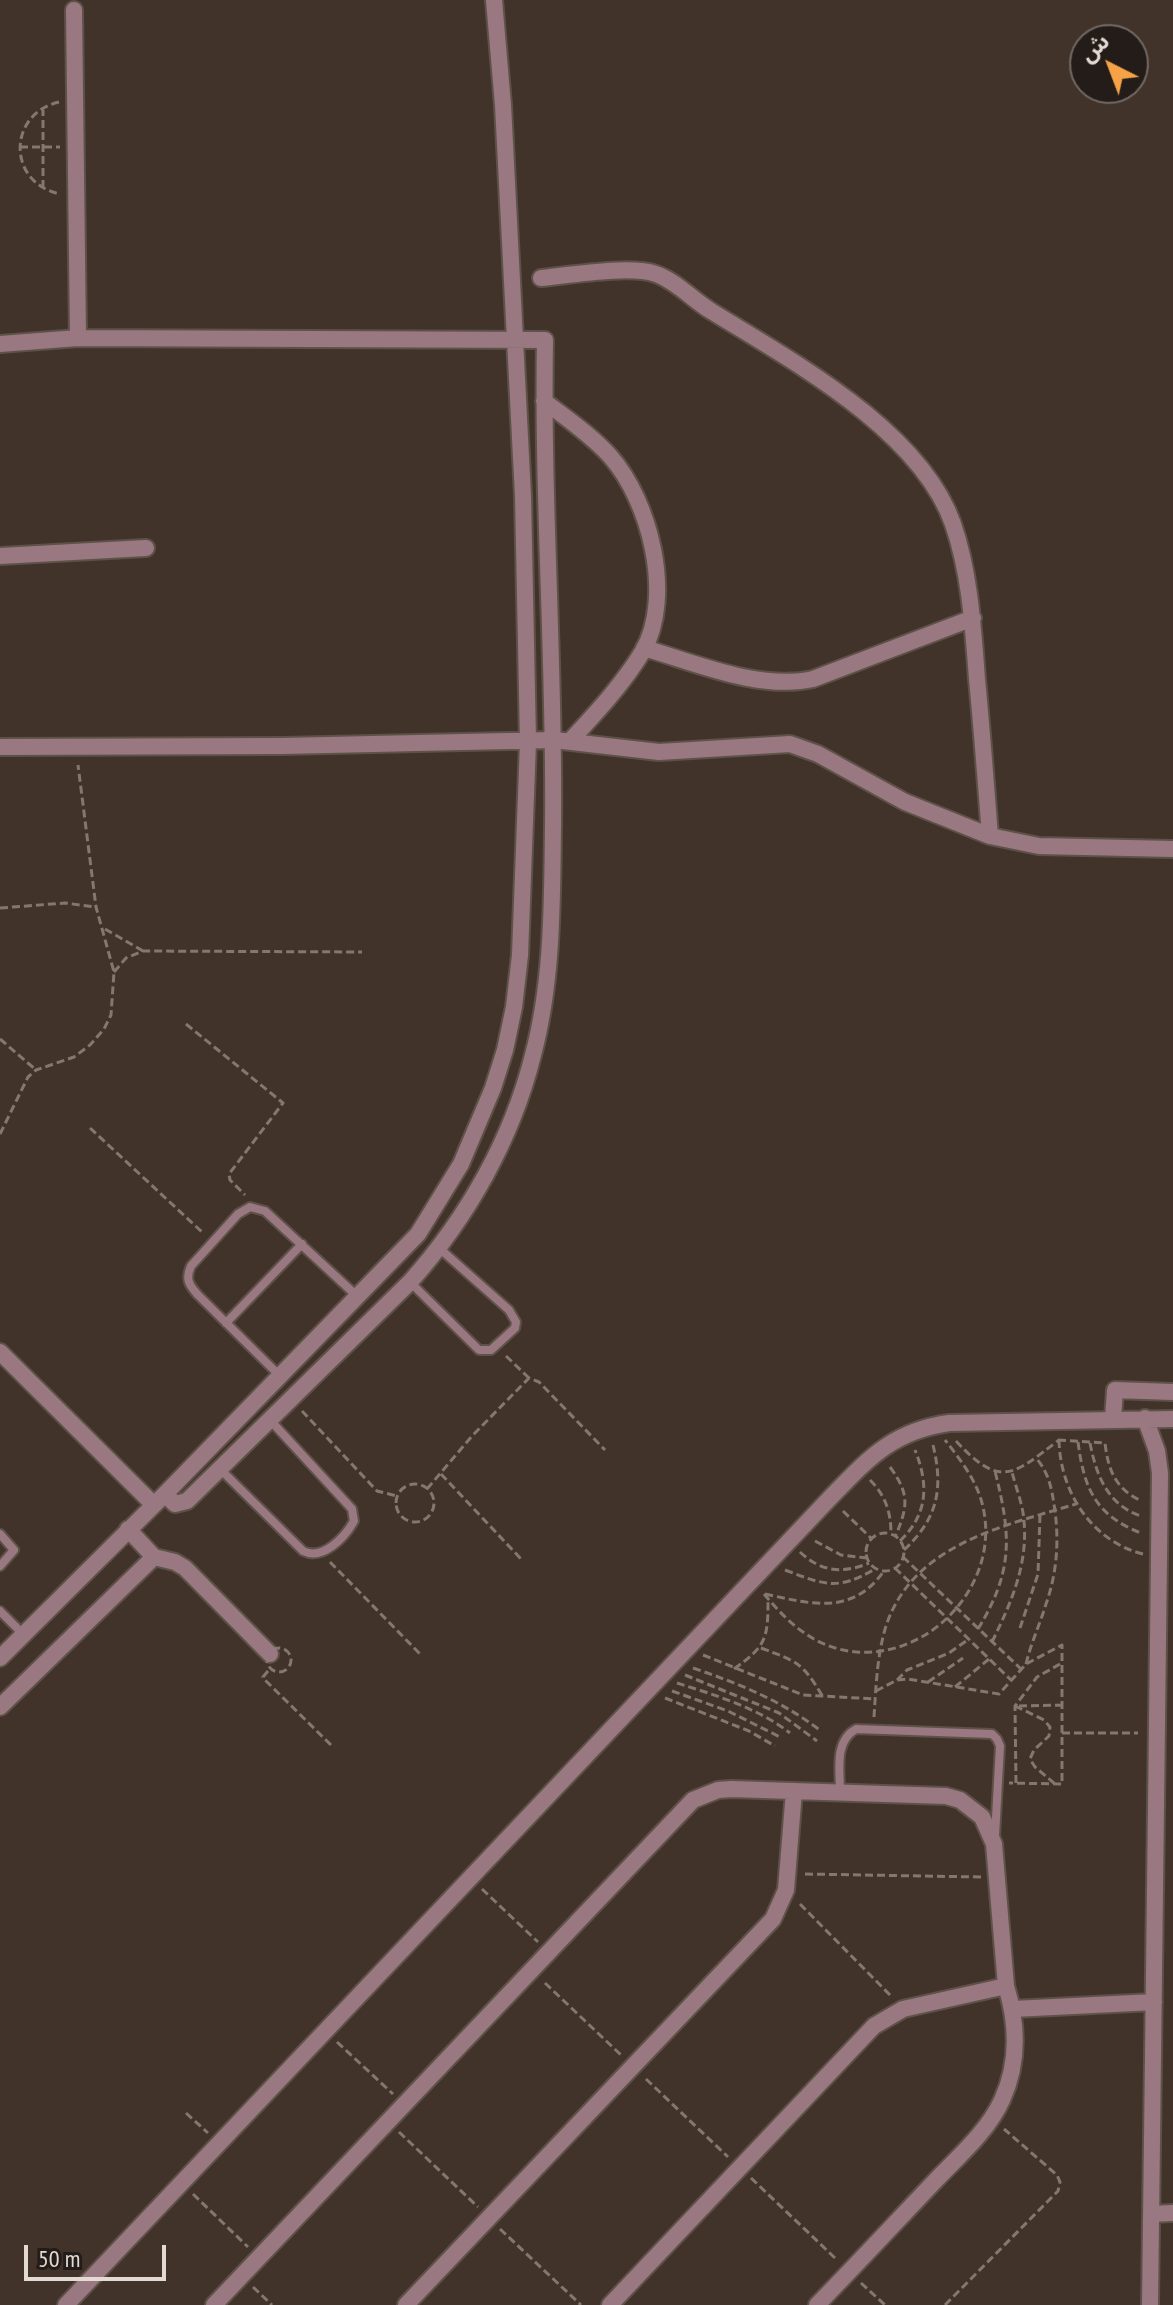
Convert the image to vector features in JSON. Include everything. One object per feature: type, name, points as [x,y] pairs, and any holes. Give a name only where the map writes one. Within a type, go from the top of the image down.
[{"type":"street","points":[[0,1658],[418,1234],[442,1198],[480,1123],[505,1050],[520,955],[528,742],[523,496],[502,94],[494,0]]},
{"type":"street","points":[[74,10],[78,338]]},
{"type":"street","points":[[541,278],[627,271],[657,274],[704,307],[771,346],[864,413],[912,458],[941,497],[953,523],[962,557],[973,618],[990,836]]},
{"type":"street","points":[[0,344],[78,338],[545,340],[544,401],[562,740],[549,956],[543,1012],[533,1057],[506,1135],[472,1200],[439,1248],[410,1282],[183,1503],[159,1499],[0,1352]]},
{"type":"street","points":[[544,401],[609,454],[629,482],[653,545],[657,593],[653,622],[644,648],[622,680],[562,740]]},
{"type":"street","points":[[0,556],[146,548]]},
{"type":"street","points":[[644,648],[752,678],[782,684],[797,683],[973,618]]},
{"type":"street","points":[[0,747],[146,748],[562,740],[659,752],[790,744],[818,754],[905,802],[990,836],[1039,846],[1173,849]]},
{"type":"street","points":[[1113,1419],[1115,1390],[1173,1392]]},
{"type":"street","points":[[1145,1418],[1167,1473],[1159,1559],[1150,2305]]},
{"type":"street","points":[[66,2305],[688,1648],[757,1587],[768,1564],[876,1453],[907,1432],[930,1426],[1173,1419]]},
{"type":"street","points":[[128,1529],[154,1557],[185,1568],[270,1661]]},
{"type":"street","points":[[0,1707],[154,1557]]},
{"type":"street","points":[[214,2305],[693,1800],[718,1790],[946,1796],[960,1800],[982,1817],[994,1844],[1006,1986],[1016,2032],[1010,2079],[992,2118],[975,2140],[817,2305]]},
{"type":"street","points":[[406,2305],[773,1919],[787,1882],[794,1791]]},
{"type":"street","points":[[610,2305],[874,2026],[903,2009],[1006,1986]]},
{"type":"street","points":[[1013,2009],[1154,2002]]},
{"type":"street","points":[[1151,2214],[1173,2213]]},
{"type":"lane","points":[[280,1376],[188,1282],[187,1274],[191,1266],[212,1242],[244,1210],[259,1209],[271,1215],[358,1297]]},
{"type":"lane","points":[[226,1323],[302,1244]]},
{"type":"lane","points":[[410,1282],[479,1350],[491,1350],[515,1328],[514,1316],[439,1248]]},
{"type":"lane","points":[[220,1469],[303,1551],[311,1555],[322,1554],[351,1527],[355,1514],[348,1503],[270,1420]]},
{"type":"lane","points":[[0,1534],[14,1550],[0,1566]]},
{"type":"lane","points":[[0,1611],[23,1634]]},
{"type":"lane","points":[[840,1792],[841,1747],[844,1739],[856,1729],[992,1734],[1000,1746],[994,1844]]},
{"type":"path","points":[[75,99],[43,108],[26,124],[20,147],[26,171],[43,188],[76,197]]},
{"type":"path","points":[[43,108],[43,188]]},
{"type":"path","points":[[20,147],[75,147]]},
{"type":"path","points":[[0,1134],[21,1087],[36,1070],[74,1057],[90,1045],[111,1015],[114,972],[96,907],[76,746]]},
{"type":"path","points":[[0,908],[65,903],[96,907]]},
{"type":"path","points":[[102,927],[143,951]]},
{"type":"path","points":[[114,972],[126,958],[143,951],[362,952]]},
{"type":"path","points":[[186,1024],[283,1103],[229,1174],[230,1180],[259,1209]]},
{"type":"path","points":[[0,1039],[36,1070]]},
{"type":"path","points":[[90,1128],[212,1242]]},
{"type":"path","points":[[496,1346],[529,1378],[539,1382],[605,1450]]},
{"type":"path","points":[[427,1489],[472,1436],[529,1378]]},
{"type":"path","points":[[291,1400],[377,1491],[397,1496]]},
{"type":"path","points":[[757,1587],[797,1629],[826,1645],[858,1652],[880,1651],[911,1642],[948,1619],[980,1571],[986,1531],[979,1492],[945,1441],[930,1426]]},
{"type":"path","points":[[904,1550],[923,1531],[935,1505],[936,1457],[930,1426]]},
{"type":"path","points":[[900,1541],[920,1515],[925,1490],[919,1460],[907,1432]]},
{"type":"path","points":[[956,1440],[979,1462],[995,1471],[1012,1472],[1059,1440]]},
{"type":"path","points":[[945,1441],[967,1440]]},
{"type":"path","points":[[1046,1440],[1105,1443],[1112,1476],[1160,1524]]},
{"type":"path","points":[[1059,1440],[1061,1469],[1076,1504],[1092,1524],[1112,1540],[1135,1552],[1159,1559]]},
{"type":"path","points":[[1078,1442],[1081,1466],[1097,1504],[1128,1527],[1160,1524]]},
{"type":"path","points":[[1090,1443],[1094,1466],[1110,1496],[1135,1514],[1160,1524]]},
{"type":"path","points":[[876,1453],[897,1477],[905,1499],[904,1516],[893,1536]]},
{"type":"path","points":[[1026,1664],[1054,1576],[1058,1531],[1048,1476],[1036,1458]]},
{"type":"path","points":[[856,1471],[868,1478],[884,1497],[893,1536]]},
{"type":"path","points":[[978,1629],[994,1602],[1004,1574],[1007,1525],[995,1471]]},
{"type":"path","points":[[992,1642],[1021,1573],[1024,1520],[1012,1472]]},
{"type":"path","points":[[441,1474],[523,1561]]},
{"type":"path","points":[[407,1485],[427,1489],[432,1494],[433,1509],[429,1516],[415,1522],[408,1521],[397,1511],[397,1496],[407,1485]]},
{"type":"path","points":[[829,1499],[872,1539]]},
{"type":"path","points":[[873,1730],[880,1651],[891,1613],[911,1583],[961,1543],[986,1531],[1076,1504]]},
{"type":"path","points":[[1020,1628],[1038,1574],[1040,1515]]},
{"type":"path","points":[[803,1528],[829,1551],[868,1561]]},
{"type":"path","points":[[878,1535],[893,1536],[900,1541],[904,1550],[895,1568],[884,1571],[875,1569],[868,1561],[866,1551],[878,1535]]},
{"type":"path","points":[[790,1541],[814,1564],[827,1569],[856,1569],[868,1561]]},
{"type":"path","points":[[322,1554],[422,1656]]},
{"type":"path","points":[[903,1557],[1021,1669]]},
{"type":"path","points":[[768,1564],[833,1585],[848,1583],[875,1569]]},
{"type":"path","points":[[895,1568],[1011,1680]]},
{"type":"path","points":[[757,1587],[804,1603],[833,1603],[854,1599],[868,1591],[884,1571]]},
{"type":"path","points":[[734,1669],[761,1648],[767,1635],[768,1600]]},
{"type":"path","points":[[876,1691],[897,1680],[907,1670],[949,1653],[969,1639]]},
{"type":"path","points":[[897,1680],[999,1694],[1026,1664],[1062,1645],[1062,1784],[998,1783]]},
{"type":"path","points":[[688,1648],[803,1695],[876,1699]]},
{"type":"path","points":[[761,1648],[803,1666],[823,1697]]},
{"type":"path","points":[[928,1682],[963,1658]]},
{"type":"path","points":[[955,1687],[989,1658]]},
{"type":"path","points":[[270,1661],[263,1677],[332,1746]]},
{"type":"path","points":[[1016,1783],[1015,1706],[1037,1677],[1062,1663]]},
{"type":"path","points":[[661,1677],[771,1698],[821,1731]]},
{"type":"path","points":[[661,1677],[775,1721],[790,1733]]},
{"type":"path","points":[[661,1677],[782,1738]]},
{"type":"path","points":[[661,1677],[779,1713],[817,1741]]},
{"type":"path","points":[[661,1677],[775,1746]]},
{"type":"path","points":[[1015,1706],[1062,1705]]},
{"type":"path","points":[[1015,1706],[1044,1720],[1050,1727],[1049,1736],[1034,1750],[1030,1759],[1055,1784]]},
{"type":"path","points":[[1062,1733],[1157,1733]]},
{"type":"path","points":[[471,1878],[548,1952]]},
{"type":"path","points":[[787,1882],[997,1878]]},
{"type":"path","points":[[787,1882],[903,2009]]},
{"type":"path","points":[[531,1970],[885,2305]]},
{"type":"path","points":[[325,2031],[404,2104]]},
{"type":"path","points":[[186,2113],[219,2143]]},
{"type":"path","points":[[945,2305],[1058,2191],[1060,2182],[1057,2175],[992,2118]]},
{"type":"path","points":[[182,2183],[259,2257]]},
{"type":"path","points":[[241,2276],[272,2305]]}]
